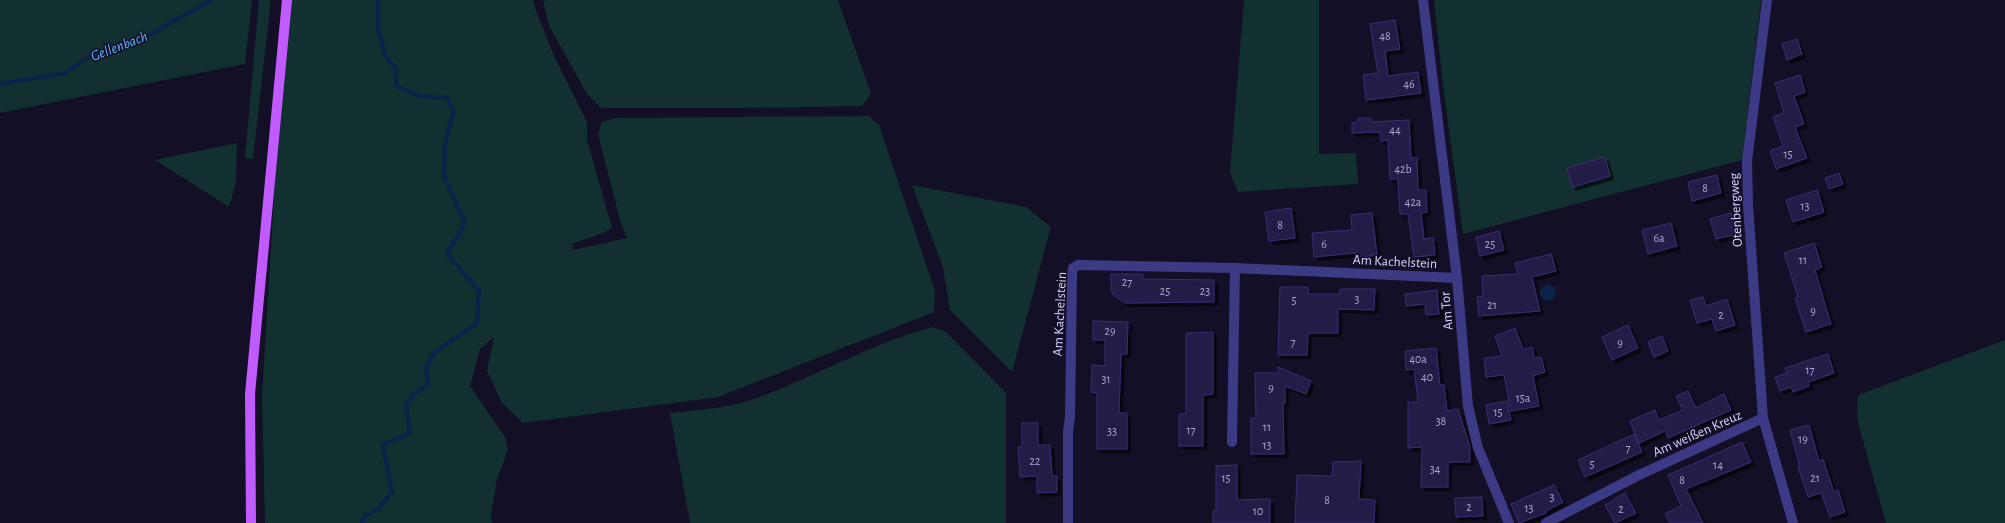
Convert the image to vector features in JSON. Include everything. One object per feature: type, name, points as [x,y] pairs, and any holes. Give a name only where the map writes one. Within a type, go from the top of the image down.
[{"type":"main road","points":[[251,523],[250,394],[280,60],[287,0]]},
{"type":"street","name":"Am Tor","points":[[1423,0],[1436,91],[1457,278],[1468,406],[1478,448],[1509,523]]},
{"type":"street","name":"Otenbergweg","points":[[1764,418],[1747,161],[1767,0]]},
{"type":"street","name":"Am Kachelstein","points":[[1068,523],[1068,432],[1073,268],[1084,264],[1235,268],[1457,278]]},
{"type":"street","points":[[1232,442],[1235,268]]},
{"type":"street","name":"Am weißen Kreuz","points":[[1546,523],[1639,475],[1764,418],[1793,523]]},
{"type":"green space","points":[[0,0],[252,0],[245,64],[0,113]]},
{"type":"green space","points":[[259,0],[271,0],[253,159],[245,158]]},
{"type":"green space","points":[[291,0],[533,0],[554,56],[587,122],[587,140],[612,228],[603,233],[572,244],[573,250],[627,238],[620,220],[598,134],[602,122],[615,118],[869,116],[879,125],[935,291],[934,312],[718,397],[523,423],[502,403],[487,371],[494,337],[480,349],[470,386],[505,437],[508,450],[497,479],[491,515],[492,523],[265,523],[262,397],[280,96]]},
{"type":"green space","points":[[543,0],[838,0],[871,94],[862,106],[601,108],[587,94],[549,26]]},
{"type":"green space","points":[[1244,0],[1319,0],[1319,154],[1356,153],[1358,184],[1238,192],[1230,172]]},
{"type":"green space","points":[[1434,0],[1761,0],[1742,160],[1463,234],[1443,86]]},
{"type":"green space","points":[[237,143],[236,182],[229,207],[155,160]]},
{"type":"green space","points":[[912,185],[1026,207],[1051,227],[1012,372],[950,310],[943,267]]},
{"type":"green space","points":[[932,327],[945,331],[1006,393],[1006,523],[690,523],[670,413],[703,410],[757,398],[887,342]]},
{"type":"green space","points":[[2005,340],[2005,523],[1886,523],[1857,419],[1858,395]]},
{"type":"water","points":[[1545,285],[1551,285],[1556,290],[1554,299],[1551,301],[1545,301],[1540,296],[1540,290]]},
{"type":"building","points":[[1395,20],[1400,49],[1385,51],[1388,76],[1418,72],[1421,93],[1366,100],[1363,75],[1378,73],[1370,24]]},
{"type":"building","points":[[1797,39],[1802,54],[1787,60],[1782,44]]},
{"type":"building","points":[[1800,75],[1805,92],[1794,96],[1804,124],[1795,127],[1807,158],[1776,169],[1770,151],[1783,146],[1773,117],[1784,113],[1775,83]]},
{"type":"building","points":[[1358,118],[1371,118],[1371,122],[1409,120],[1411,158],[1417,158],[1418,190],[1426,190],[1427,212],[1421,213],[1424,239],[1433,238],[1435,255],[1414,257],[1408,214],[1400,214],[1398,179],[1390,179],[1388,140],[1381,141],[1380,132],[1352,133],[1352,123],[1358,122]]},
{"type":"building","points":[[1605,157],[1610,176],[1572,187],[1567,168]]},
{"type":"building","points":[[1839,173],[1843,184],[1829,189],[1825,178]]},
{"type":"building","points":[[1717,175],[1721,193],[1692,201],[1688,182]]},
{"type":"building","points":[[1817,190],[1824,212],[1793,222],[1786,200]]},
{"type":"building","points":[[1291,208],[1295,238],[1269,241],[1265,212]]},
{"type":"building","points":[[1372,213],[1377,255],[1355,258],[1355,253],[1314,257],[1312,233],[1352,230],[1351,215]]},
{"type":"building","points":[[1731,213],[1737,234],[1716,239],[1710,219]]},
{"type":"building","points":[[1671,223],[1677,246],[1648,254],[1642,230]]},
{"type":"building","points":[[1499,231],[1504,250],[1480,256],[1476,237]]},
{"type":"building","points":[[1814,243],[1822,267],[1815,270],[1831,324],[1806,332],[1795,298],[1798,297],[1784,253]]},
{"type":"building","points":[[1551,254],[1556,271],[1532,277],[1540,311],[1479,316],[1477,297],[1483,296],[1482,276],[1518,274],[1515,263]]},
{"type":"building","points":[[1111,274],[1143,274],[1143,279],[1214,280],[1214,302],[1125,303],[1113,295],[1111,289]]},
{"type":"building","points":[[1280,287],[1308,287],[1308,294],[1340,294],[1340,289],[1375,289],[1374,310],[1338,309],[1338,333],[1308,333],[1307,355],[1278,355]]},
{"type":"building","points":[[1437,290],[1439,314],[1426,315],[1425,304],[1406,306],[1405,294]]},
{"type":"building","points":[[1703,297],[1706,306],[1727,299],[1735,325],[1716,331],[1712,319],[1697,323],[1690,300]]},
{"type":"building","points":[[1093,321],[1128,322],[1127,354],[1121,354],[1119,413],[1127,413],[1127,449],[1097,449],[1097,393],[1091,392],[1092,365],[1105,366],[1105,340],[1093,340]]},
{"type":"building","points":[[1628,325],[1638,348],[1612,360],[1602,337]]},
{"type":"building","points":[[1515,328],[1523,349],[1532,347],[1534,358],[1541,357],[1545,372],[1533,376],[1539,406],[1511,411],[1504,375],[1486,377],[1484,358],[1502,356],[1495,336]]},
{"type":"building","points":[[1213,332],[1213,394],[1203,395],[1203,446],[1179,446],[1179,414],[1186,414],[1186,333]]},
{"type":"building","points":[[1662,336],[1668,351],[1654,357],[1648,342]]},
{"type":"building","points":[[1436,348],[1440,385],[1444,385],[1447,411],[1458,409],[1470,447],[1470,462],[1448,462],[1448,487],[1421,487],[1422,447],[1408,448],[1408,402],[1418,402],[1414,369],[1406,370],[1405,351]]},
{"type":"building","points":[[1828,354],[1834,373],[1808,382],[1809,386],[1793,392],[1791,387],[1780,391],[1775,377],[1787,373],[1785,368]]},
{"type":"building","points":[[1278,367],[1311,381],[1306,394],[1285,386],[1285,403],[1283,403],[1284,454],[1251,454],[1251,418],[1256,418],[1255,373],[1278,373]]},
{"type":"building","points":[[1688,391],[1696,408],[1724,394],[1731,410],[1668,438],[1665,431],[1639,443],[1630,421],[1655,410],[1659,420],[1683,410],[1676,396]]},
{"type":"building","points":[[1507,401],[1511,420],[1489,424],[1486,405]]},
{"type":"building","points":[[1022,423],[1038,423],[1038,445],[1050,445],[1052,476],[1057,476],[1057,492],[1037,493],[1037,476],[1020,477],[1018,447],[1022,446]]},
{"type":"building","points":[[1809,425],[1819,461],[1823,459],[1834,492],[1838,490],[1845,512],[1830,517],[1821,493],[1808,497],[1798,467],[1800,467],[1790,430]]},
{"type":"building","points":[[1634,434],[1642,452],[1585,477],[1578,460]]},
{"type":"building","points":[[1742,442],[1751,462],[1686,489],[1703,523],[1670,523],[1665,514],[1681,506],[1668,475]]},
{"type":"building","points":[[1361,461],[1359,499],[1375,500],[1374,523],[1295,523],[1297,475],[1332,476],[1333,462]]},
{"type":"building","points":[[1237,465],[1237,500],[1270,499],[1270,523],[1213,523],[1213,511],[1216,511],[1216,466]]},
{"type":"building","points":[[1554,485],[1563,502],[1546,511],[1546,513],[1519,523],[1511,504]]},
{"type":"building","points":[[1625,493],[1636,513],[1615,523],[1605,505]]},
{"type":"building","points":[[1482,497],[1483,516],[1456,517],[1455,498]]},
{"type":"waterway","name":"Gellenbach","points":[[0,84],[65,73],[96,52],[135,43],[211,0]]},
{"type":"waterway","points":[[362,523],[364,517],[379,508],[392,492],[383,445],[410,433],[406,404],[415,393],[428,385],[426,368],[434,353],[477,323],[479,291],[447,254],[465,223],[444,176],[445,143],[454,111],[447,98],[419,96],[396,86],[396,69],[385,55],[378,28],[378,0]]}]
